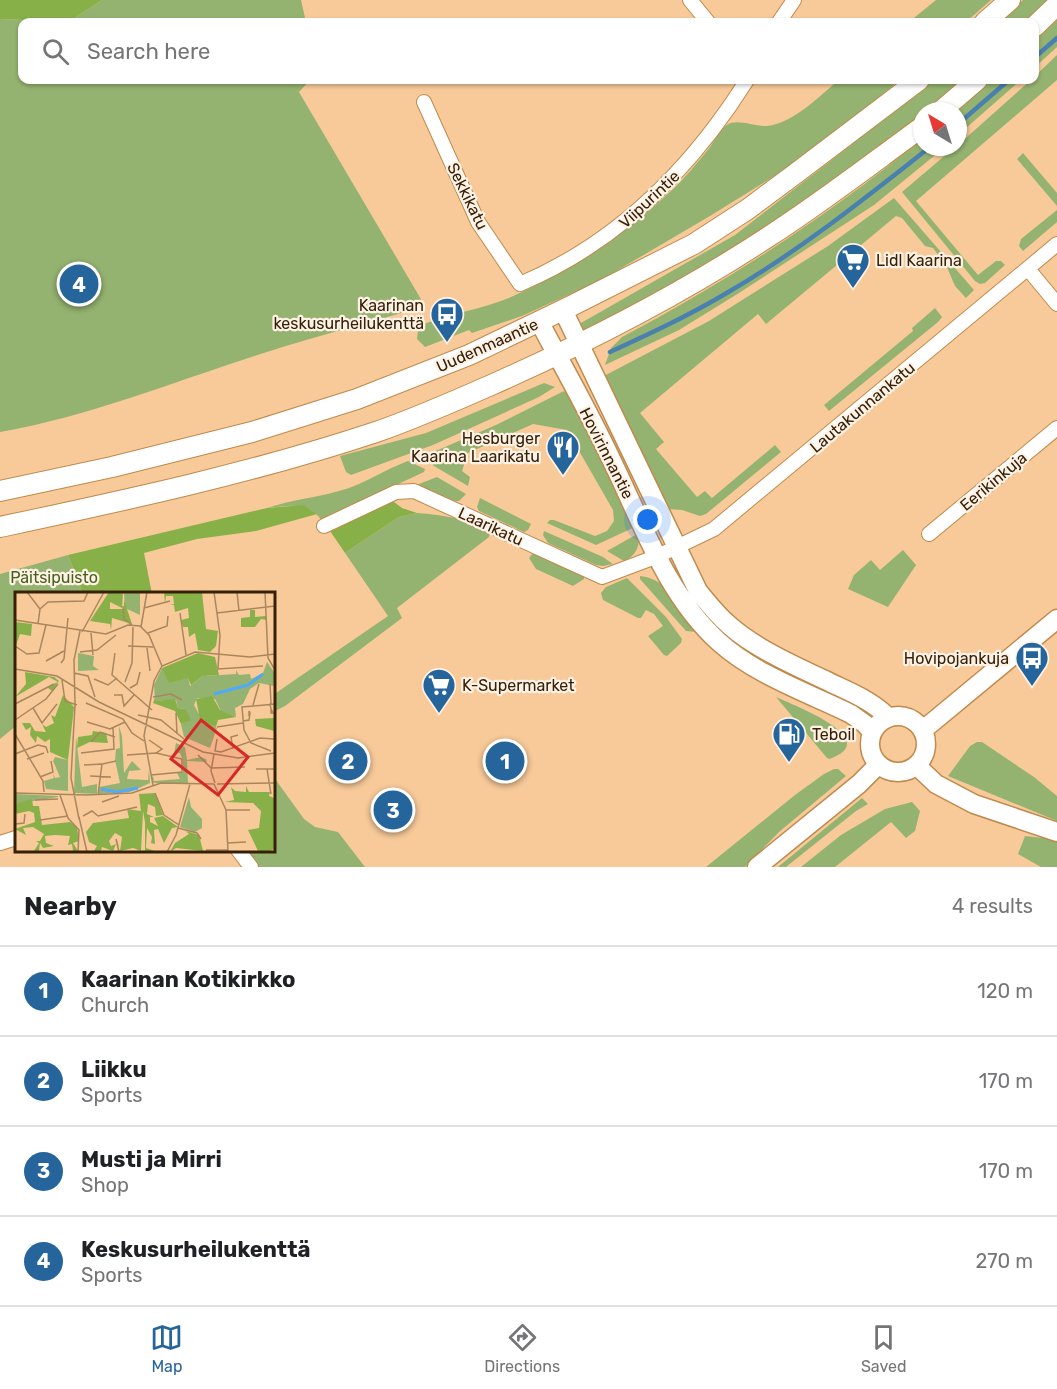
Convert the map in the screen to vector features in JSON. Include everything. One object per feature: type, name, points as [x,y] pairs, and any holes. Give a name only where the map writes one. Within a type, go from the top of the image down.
[{"type":"main road","points":[[990,18],[1010,0]]},
{"type":"main road","points":[[1039,23],[1057,5]]},
{"type":"main road","name":"Uudenmaantie","points":[[0,491],[112,467],[273,425],[357,399],[435,369],[563,310],[694,244],[748,209],[914,84]]},
{"type":"main road","points":[[950,102],[971,84]]},
{"type":"main road","points":[[0,527],[260,467],[377,431],[456,400],[557,355],[637,315],[705,276],[770,236],[913,133]]},
{"type":"street","points":[[690,0],[705,18]]},
{"type":"street","points":[[782,18],[794,0]]},
{"type":"street","name":"Viipurintie","points":[[520,284],[551,271],[620,226],[644,205],[695,153],[727,112],[744,84]]},
{"type":"street","name":"Sekkikatu","points":[[424,102],[478,222],[520,284]]},
{"type":"street","name":"Lautakunnankatu","points":[[658,556],[714,529],[1057,244]]},
{"type":"street","points":[[1028,269],[1057,304]]},
{"type":"street","name":"Hovirinnantie","points":[[563,310],[699,591],[728,625],[760,646],[862,697],[888,717]]},
{"type":"street","name":"Hovirinnantie","points":[[539,321],[602,439],[670,581],[680,597],[708,631],[729,650],[749,664],[851,714],[872,732]]},
{"type":"street","name":"Eerikinkuja","points":[[929,534],[1057,428]]},
{"type":"street","name":"Laarikatu","points":[[324,526],[396,492],[414,491],[602,578],[658,556]]},
{"type":"street","points":[[923,730],[1057,619]]},
{"type":"street","points":[[888,717],[908,717],[923,730],[926,749],[923,758],[917,766],[908,771],[897,773],[887,771],[878,765],[871,755],[869,743],[872,732],[879,722],[888,717]]},
{"type":"street","points":[[757,867],[859,784],[878,765]]},
{"type":"street","points":[[917,766],[936,784],[974,804],[1057,832]]},
{"type":"street","points":[[0,843],[15,838]]},
{"type":"street","points":[[240,852],[251,867]]},
{"type":"green space","points":[[0,0],[102,0],[75,18],[0,19]]},
{"type":"green space","points":[[102,0],[301,0],[305,18],[75,18]]},
{"type":"green space","points":[[936,0],[991,0],[971,18],[914,18]]},
{"type":"green space","points":[[1023,0],[1048,0],[1029,18],[1003,18]]},
{"type":"green space","points":[[0,19],[18,20],[18,84],[306,84],[299,92],[425,306],[287,346],[68,417],[0,432]]},
{"type":"green space","points":[[1057,20],[1057,47],[1039,63],[1039,37]]},
{"type":"green space","points":[[1057,55],[1057,80],[916,201],[978,275],[996,261],[1001,261],[1005,265],[985,283],[980,284],[975,281],[902,192],[944,156],[967,156],[967,137],[1027,84],[1039,84],[1039,72]]},
{"type":"green space","points":[[834,84],[895,84],[776,175],[601,280],[522,316],[472,333],[469,330],[425,347],[417,339],[418,331],[424,324],[511,297],[554,276],[595,251],[671,191],[727,125],[736,122],[762,126],[777,124],[806,108]]},
{"type":"green space","points":[[930,84],[957,84],[935,102],[913,102],[913,120],[815,195],[741,245],[634,306],[579,334],[581,323],[735,235]]},
{"type":"green space","points":[[987,84],[1016,84],[967,127],[966,102]]},
{"type":"green space","points":[[913,146],[913,156],[934,156],[874,205],[739,293],[679,330],[605,365],[611,348],[622,337],[662,316],[777,246]]},
{"type":"green space","points":[[1023,153],[1057,193],[1057,206],[1017,159]]},
{"type":"green space","points":[[894,198],[974,290],[966,298],[955,286],[946,265],[933,248],[925,246],[902,218],[896,216],[766,324],[758,314],[640,413],[664,442],[656,449],[697,497],[705,491],[712,498],[775,445],[781,452],[706,514],[700,516],[682,510],[667,509],[602,377],[709,321],[828,246]]},
{"type":"green space","points":[[1057,210],[1057,222],[1023,251],[1019,246],[1021,239]]},
{"type":"green space","points":[[935,308],[942,317],[938,322],[829,411],[824,405],[913,331],[912,328]]},
{"type":"green space","points":[[544,383],[555,387],[539,397],[433,445],[351,475],[346,472],[340,456],[426,433]]},
{"type":"green space","points":[[564,391],[575,402],[637,526],[596,545],[547,523],[554,520],[595,536],[607,531],[614,521],[613,510],[567,430],[533,424],[468,453],[462,471],[470,477],[468,486],[434,466],[429,460],[431,453],[496,425]]},
{"type":"green space","points":[[408,461],[425,469],[424,472],[334,514],[323,522],[305,507],[267,508],[349,488]]},
{"type":"green space","points":[[437,477],[466,494],[459,501],[455,501],[420,487],[419,484]]},
{"type":"green space","points":[[480,498],[531,524],[528,530],[524,532],[479,511],[477,507]]},
{"type":"green space","points":[[390,499],[402,508],[417,513],[399,517],[345,553],[328,528]]},
{"type":"green space","points":[[303,505],[317,514],[256,531],[197,539],[144,553],[152,592],[82,592],[68,555],[267,508]]},
{"type":"green space","points":[[417,513],[446,516],[490,532],[489,537],[397,608],[402,618],[285,706],[274,712],[274,694],[388,616],[345,553],[399,517]]},
{"type":"green space","points":[[544,531],[603,557],[613,564],[596,565],[548,543],[543,535]]},
{"type":"green space","points":[[639,533],[636,550],[628,559],[624,561],[607,551]]},
{"type":"green space","points":[[903,550],[916,565],[888,607],[848,589],[854,575],[871,560],[880,570]]},
{"type":"green space","points":[[533,553],[584,576],[584,579],[573,586],[536,569],[529,558]]},
{"type":"green space","name":"Päitsipuisto","points":[[68,555],[82,592],[15,592],[15,727],[0,739],[0,574]]},
{"type":"green space","points":[[640,576],[659,582],[667,588],[701,629],[696,632],[686,631],[640,579]]},
{"type":"green space","points":[[627,578],[666,617],[682,639],[681,643],[667,656],[648,636],[663,626],[654,614],[646,610],[641,618],[638,618],[603,600],[601,593],[606,587]]},
{"type":"green space","points":[[776,697],[817,716],[838,730],[845,737],[847,747],[841,753],[830,759],[827,758]]},
{"type":"green space","points":[[982,742],[1034,777],[1057,796],[1057,821],[948,776],[970,746]]},
{"type":"green space","points":[[834,769],[838,769],[846,776],[779,832],[745,867],[706,867],[795,795]]},
{"type":"green space","points":[[274,777],[304,819],[315,827],[338,832],[365,867],[257,867],[245,852],[274,852]]},
{"type":"green space","points":[[862,798],[868,804],[786,867],[778,867]]},
{"type":"green space","points":[[912,802],[920,811],[915,831],[906,838],[891,822],[835,867],[801,867],[841,835],[885,809]]},
{"type":"green space","points":[[1025,836],[1052,839],[1057,842],[1057,867],[1041,867],[1018,854]]},
{"type":"waterway","points":[[1039,54],[1057,38]]},
{"type":"waterway","points":[[967,116],[1004,84]]},
{"type":"waterway","points":[[610,352],[711,302],[779,261],[918,156]]},
{"type":"place","name":"Keskusurheilukenttä","points":[[79,284]]},
{"type":"place","name":"Lidl Kaarina","points":[[853,289]]},
{"type":"place","name":"Kaarinan keskusurheilukenttä","points":[[447,343]]},
{"type":"place","name":"Hesburger Kaarina Laarikatu","points":[[563,476]]},
{"type":"place","name":"Hovipojankuja","points":[[1032,687]]},
{"type":"place","name":"K-Supermarket","points":[[439,714]]},
{"type":"place","name":"Liikku","points":[[348,761]]},
{"type":"place","name":"Kaarinan Kotikirkko","points":[[505,761]]},
{"type":"place","name":"Teboil","points":[[789,763]]},
{"type":"place","name":"Musti ja Mirri","points":[[393,810]]}]
